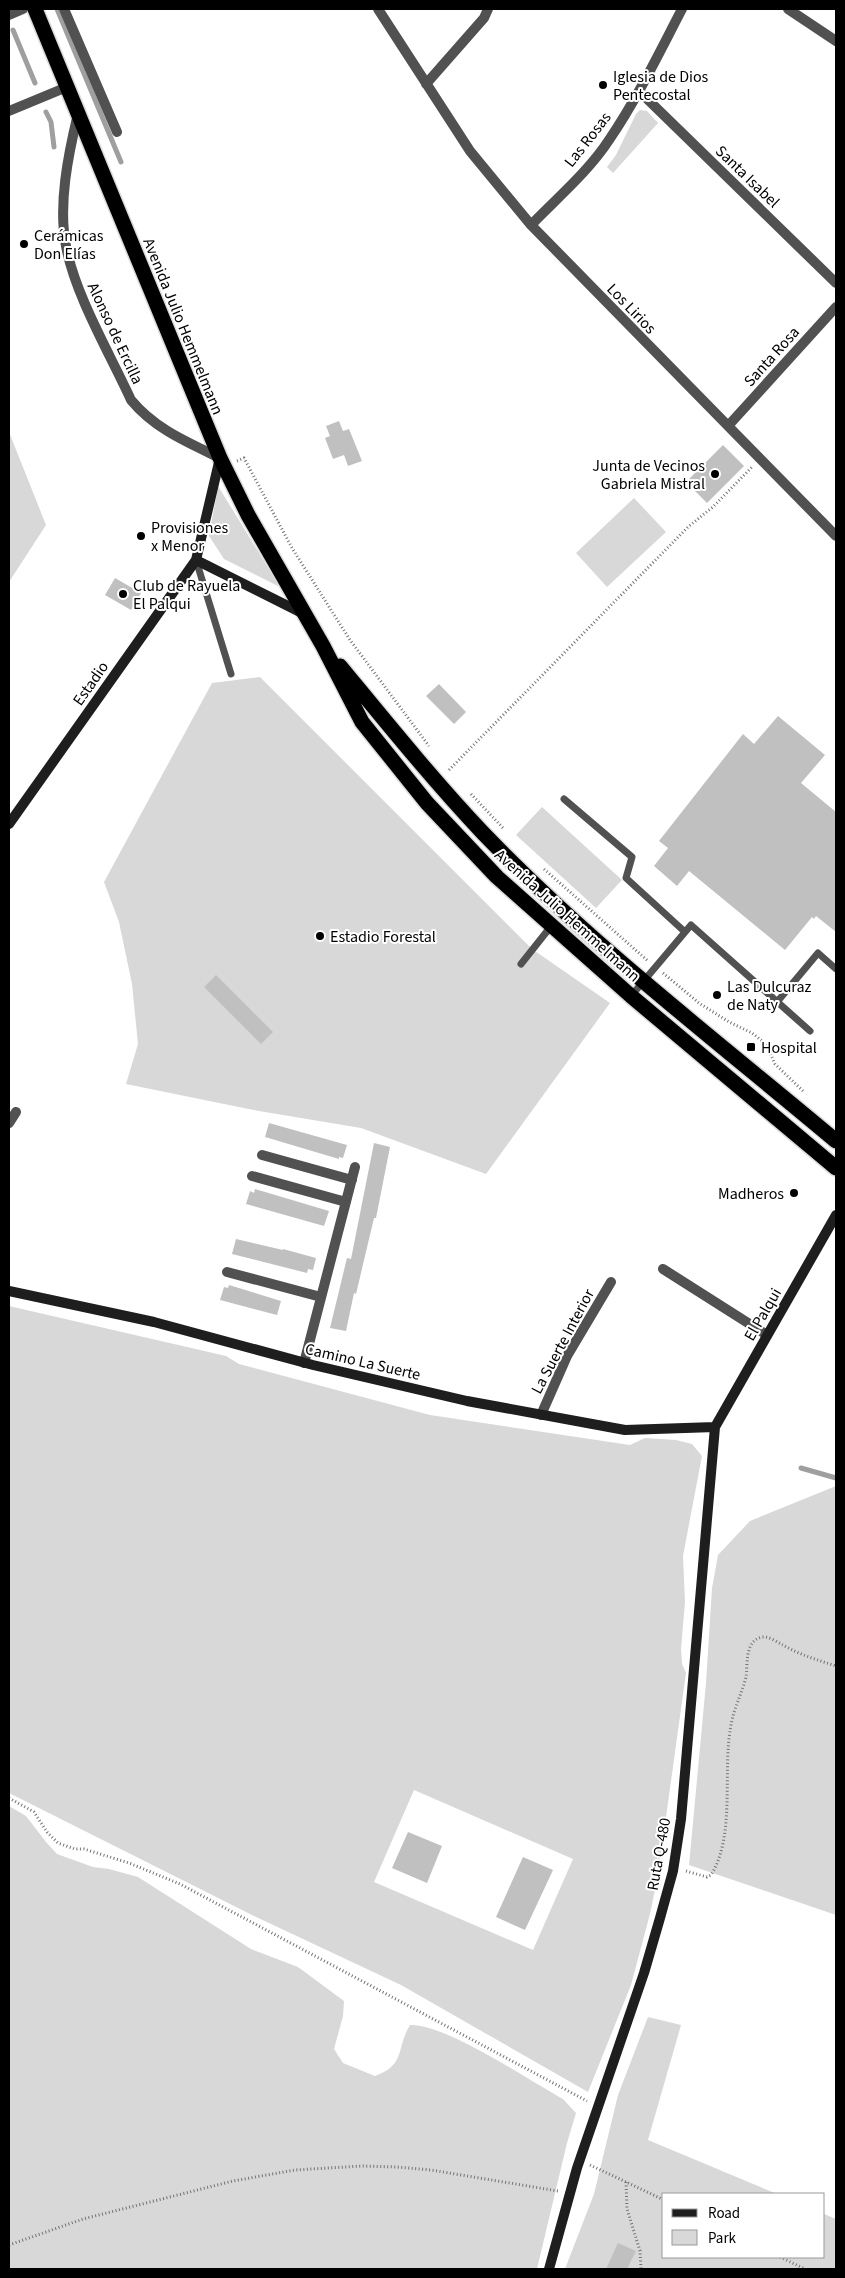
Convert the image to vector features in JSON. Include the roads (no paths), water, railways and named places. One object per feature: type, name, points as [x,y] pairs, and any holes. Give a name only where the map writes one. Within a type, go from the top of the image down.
[{"type":"highway","name":"Avenida Julio Hemmelmann","points":[[35,9],[223,462],[248,515],[323,646],[362,722],[427,803],[498,877],[631,996],[836,1168]]},
{"type":"highway","name":"Avenida Julio Hemmelmann","points":[[323,646],[421,764],[484,833],[554,902],[644,981],[836,1141]]},
{"type":"street","points":[[9,16],[24,9]]},
{"type":"street","points":[[64,9],[118,132]]},
{"type":"street","name":"Los Lirios","points":[[378,9],[470,151],[531,225],[836,536]]},
{"type":"street","points":[[426,84],[484,18],[488,9]]},
{"type":"street","name":"Las Rosas","points":[[531,225],[586,168],[608,142],[639,91],[682,9]]},
{"type":"street","points":[[788,9],[836,41]]},
{"type":"street","points":[[9,111],[67,87]]},
{"type":"street","name":"Santa Isabel","points":[[639,91],[836,283]]},
{"type":"street","name":"Alonso de Ercilla","points":[[78,113],[68,155],[64,198],[66,245],[76,281],[132,400],[142,413],[176,437],[223,462]]},
{"type":"street","name":"Santa Rosa","points":[[728,426],[836,307]]},
{"type":"street","name":"Estadio","points":[[9,824],[196,560],[223,462]]},
{"type":"street","points":[[196,560],[304,614]]},
{"type":"street","points":[[9,1123],[16,1112]]},
{"type":"street","points":[[262,1155],[352,1180]]},
{"type":"street","points":[[304,1363],[355,1167]]},
{"type":"street","points":[[252,1176],[346,1202]]},
{"type":"street","name":"El Palqui","points":[[715,1427],[836,1215]]},
{"type":"street","points":[[663,1269],[767,1335]]},
{"type":"street","points":[[227,1272],[322,1297]]},
{"type":"street","name":"La Suerte Interior","points":[[541,1415],[567,1356],[610,1282]]},
{"type":"street","name":"Camino La Suerte","points":[[9,1291],[154,1322],[304,1363],[467,1401],[625,1430],[715,1427]]},
{"type":"street","name":"Ruta Q-480","points":[[549,2269],[579,2161],[644,1973],[673,1867],[681,1819],[715,1427]]},
{"type":"lane","points":[[196,560],[231,674]]},
{"type":"lane","points":[[564,799],[632,858],[626,878],[685,932]]},
{"type":"lane","points":[[521,964],[552,925]]},
{"type":"lane","points":[[631,996],[691,925],[810,1031]]},
{"type":"lane","points":[[777,1002],[818,953],[836,969]]},
{"type":"waterway","points":[[57,9],[121,162]]},
{"type":"waterway","points":[[13,30],[35,83]]},
{"type":"waterway","points":[[46,112],[51,122],[54,147]]},
{"type":"waterway","points":[[801,1468],[836,1478]]},
{"type":"place","name":"Iglesia de Dios Pentecostal","points":[[603,85]]},
{"type":"place","name":"Cerámicas Don Elías","points":[[24,244]]},
{"type":"place","name":"Junta de Vecinos Gabriela Mistral","points":[[715,474]]},
{"type":"place","name":"Provisiones x Menor","points":[[141,536]]},
{"type":"place","name":"Club de Rayuela El Palqui","points":[[123,594]]},
{"type":"place","name":"Estadio Forestal","points":[[320,936]]},
{"type":"place","name":"Las Dulcuraz de Naty","points":[[717,995]]},
{"type":"place","name":"Hospital","points":[[751,1047]]},
{"type":"place","name":"Madheros","points":[[794,1193]]}]
